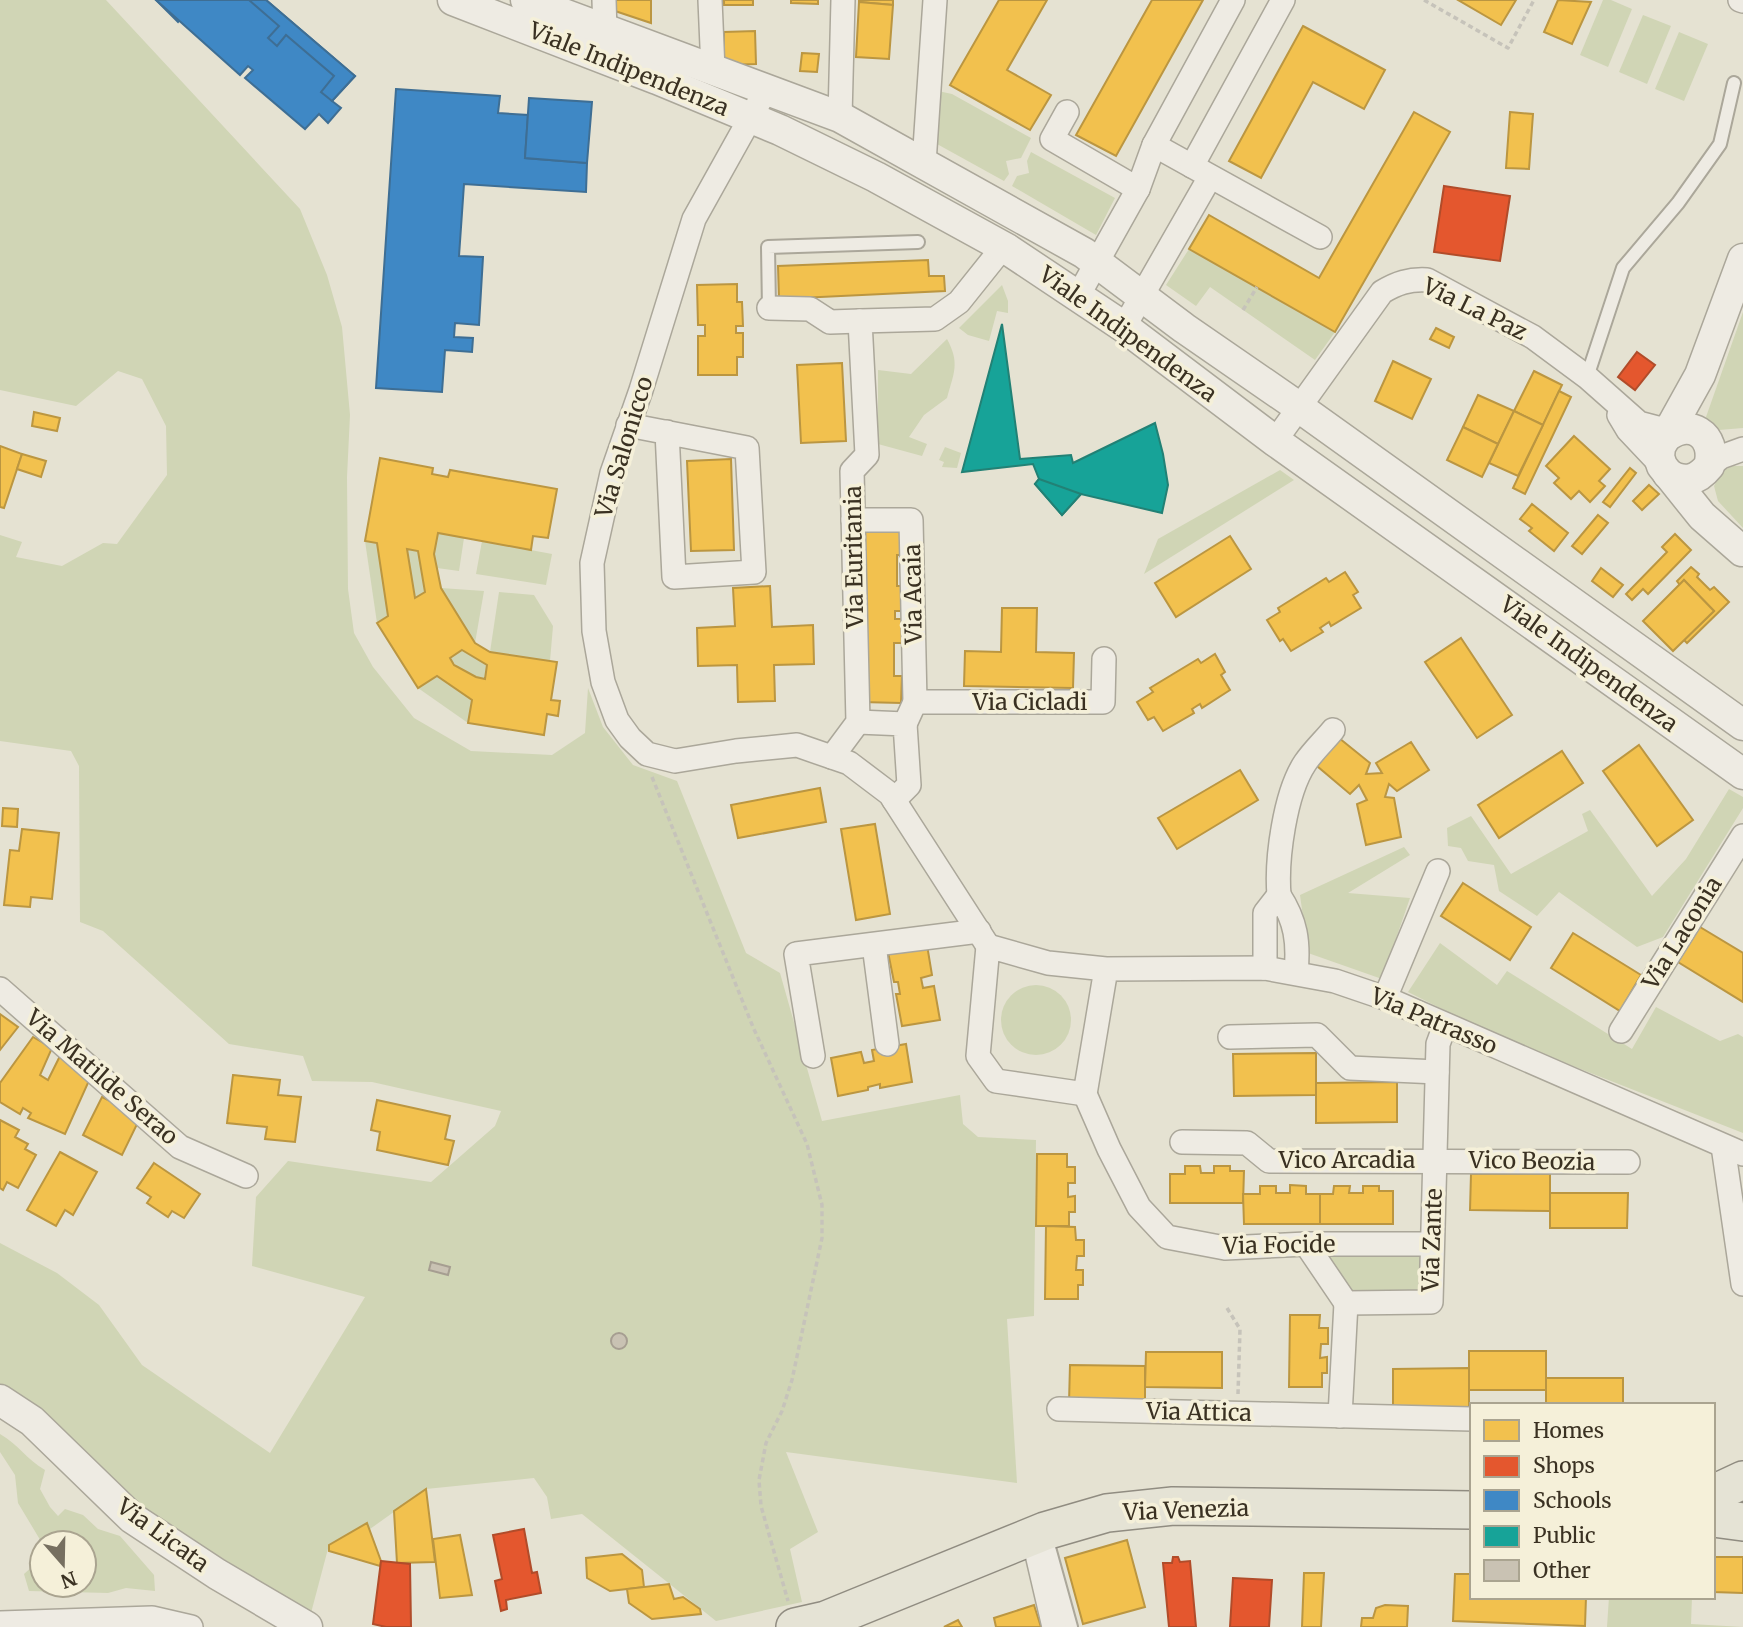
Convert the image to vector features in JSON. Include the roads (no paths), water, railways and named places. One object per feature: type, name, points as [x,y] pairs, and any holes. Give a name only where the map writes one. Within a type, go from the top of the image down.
[{"type":"main road","points":[[1715,1493],[1743,1480]]},
{"type":"main road","name":"Via Venezia","points":[[795,1627],[835,1616],[1039,1534],[1107,1514],[1172,1506],[1470,1510]]},
{"type":"main road","points":[[1715,1518],[1743,1522]]},
{"type":"street","name":"Viale Indipendenza","points":[[453,0],[750,117],[876,177],[1003,247],[1124,327],[1275,441],[1743,774]]},
{"type":"street","name":"Viale Indipendenza","points":[[526,0],[840,117],[1027,220],[1097,262],[1184,328],[1743,725]]},
{"type":"street","points":[[604,0],[605,31]]},
{"type":"street","points":[[710,0],[713,70]]},
{"type":"street","points":[[840,117],[842,0]]},
{"type":"street","points":[[924,163],[935,0]]},
{"type":"street","points":[[1078,296],[1138,188],[1154,145],[1233,0]]},
{"type":"street","points":[[1124,327],[1208,175],[1283,0]]},
{"type":"street","name":"Via Salonicco","points":[[767,88],[694,219],[641,390],[611,474],[592,563],[594,631],[603,682],[617,720],[629,738],[646,754],[676,761],[736,751],[796,746],[832,757]]},
{"type":"street","points":[[1067,112],[1052,139],[1138,188]]},
{"type":"street","points":[[1154,145],[1320,237]]},
{"type":"street","points":[[769,308],[810,309],[830,322],[935,319],[959,303],[1003,247]]},
{"type":"street","points":[[1742,552],[1702,516],[1685,450],[1696,412],[1700,375],[1743,259]]},
{"type":"street","name":"Via La Paz","points":[[1275,441],[1382,292],[1411,279],[1427,280],[1533,337],[1587,377],[1639,423],[1685,450],[1743,443]]},
{"type":"street","name":"Via Euritania","points":[[858,722],[852,471],[867,455],[860,321]]},
{"type":"street","points":[[1609,397],[1628,430],[1685,450],[1721,457],[1743,449]]},
{"type":"street","points":[[628,425],[667,432],[747,448],[754,572],[674,577],[667,432]]},
{"type":"street","name":"Via Acaia","points":[[853,520],[911,520],[915,702],[905,724],[909,785],[894,800]]},
{"type":"street","name":"Via Cicladi","points":[[915,702],[1103,702],[1104,659]]},
{"type":"street","points":[[905,724],[858,722],[832,757],[849,762],[890,794],[984,939],[978,1056],[996,1081],[1085,1094],[1106,969]]},
{"type":"street","points":[[1296,973],[1298,953],[1291,914],[1279,895],[1277,879],[1286,811],[1304,764],[1333,730]]},
{"type":"street","name":"Via Laconia","points":[[1621,1031],[1743,836]]},
{"type":"street","points":[[1385,999],[1438,872]]},
{"type":"street","points":[[1265,968],[1265,913],[1279,895]]},
{"type":"street","points":[[814,1055],[796,954],[874,944],[984,939]]},
{"type":"street","name":"Via Patrasso","points":[[984,939],[1048,963],[1106,969],[1265,968],[1335,981],[1385,999],[1733,1150]]},
{"type":"street","points":[[874,944],[887,1044]]},
{"type":"street","name":"Via Matilde Serao","points":[[0,989],[180,1147],[246,1176]]},
{"type":"street","name":"Via Zante","points":[[1346,1303],[1431,1302],[1438,1044],[1445,1026]]},
{"type":"street","points":[[1230,1037],[1317,1035],[1350,1068],[1437,1072]]},
{"type":"street","name":"Via Focide","points":[[1085,1094],[1139,1207],[1167,1237],[1225,1248],[1306,1244],[1432,1244]]},
{"type":"street","name":"Vico Arcadia","points":[[1182,1142],[1247,1143],[1269,1161],[1435,1160]]},
{"type":"street","points":[[1733,1150],[1743,1284]]},
{"type":"street","name":"Vico Beozia","points":[[1435,1160],[1628,1162]]},
{"type":"street","points":[[1306,1244],[1346,1303],[1340,1416]]},
{"type":"street","name":"Via Licata","points":[[0,1400],[32,1421],[132,1518],[217,1574],[307,1627]]},
{"type":"street","name":"Via Attica","points":[[1059,1409],[1470,1419]]},
{"type":"street","points":[[1039,1534],[1054,1627]]},
{"type":"street","points":[[0,1623],[86,1623],[152,1618],[191,1627]]},
{"type":"lane","points":[[1587,377],[1623,268],[1678,203],[1720,144],[1734,82]]},
{"type":"lane","points":[[769,308],[768,247],[918,242]]},
{"type":"lane","points":[[1039,1534],[1072,1627]]}]
